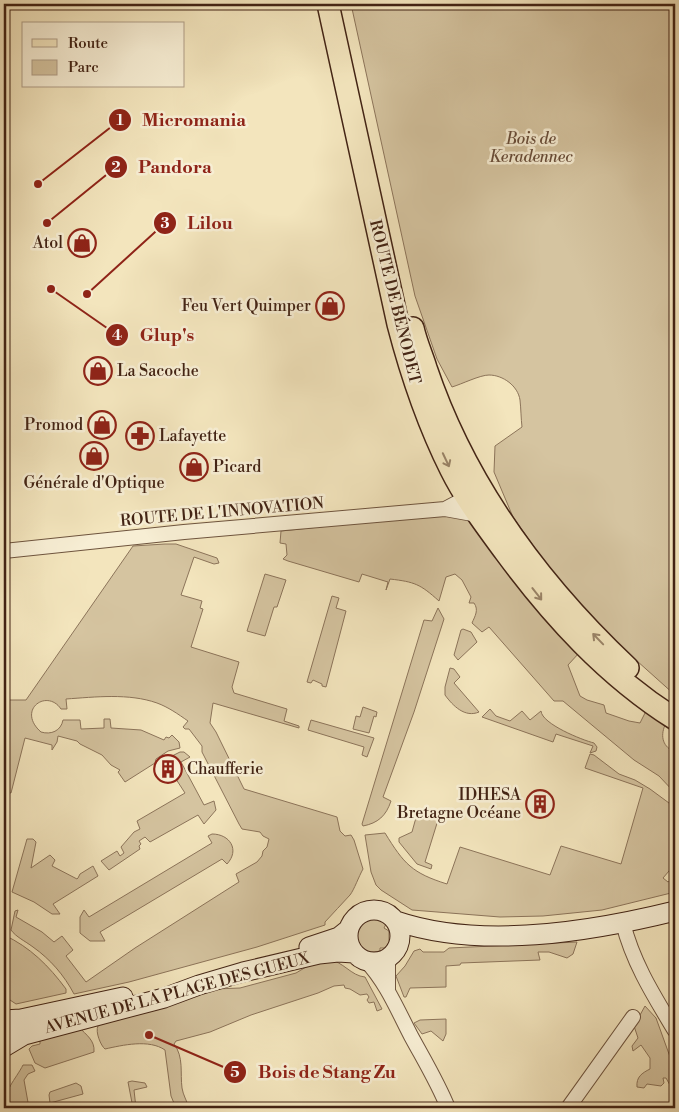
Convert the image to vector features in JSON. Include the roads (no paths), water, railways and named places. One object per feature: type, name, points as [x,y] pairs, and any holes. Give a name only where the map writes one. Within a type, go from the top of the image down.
[{"type":"main road","name":"ROUTE DE BÉNODET","points":[[328,4],[398,324],[434,412],[454,439],[479,506],[544,603],[589,652],[646,699],[675,719]]},
{"type":"main road","name":"ROUTE DE BÉNODET","points":[[342,4],[391,240],[415,336],[426,390]]},
{"type":"main road","name":"ROUTE DE BÉNODET","points":[[479,506],[530,559],[572,611],[640,679],[675,705]]},
{"type":"street","name":"ROUTE DE L'INNOVATION","points":[[4,551],[444,508],[456,502],[479,506]]},
{"type":"street","points":[[448,1108],[435,1079],[388,992],[373,969],[360,957],[348,941],[348,929],[358,915],[369,910],[376,910],[387,913],[396,921],[416,927],[466,934]]},
{"type":"street","points":[[360,957],[379,962],[410,940],[466,934],[548,934],[623,923],[675,911]]},
{"type":"street","points":[[388,992],[388,964],[400,934],[396,921]]},
{"type":"street","points":[[623,923],[628,944],[651,993],[675,1031]]},
{"type":"street","name":"AVENUE DE LA PLAGE DES GUEUX","points":[[4,1020],[21,1019],[177,984],[312,946],[338,937],[348,929]]},
{"type":"street","name":"AVENUE DE LA PLAGE DES GUEUX","points":[[4,1046],[24,1035],[164,998],[199,985],[250,970],[319,954],[338,952],[360,957]]},
{"type":"street","points":[[4,1031],[80,1014],[90,1018],[100,1010],[153,996],[177,984]]},
{"type":"street","points":[[568,1108],[633,1017]]},
{"type":"place","name":"Micromania","points":[[38,184]]},
{"type":"place","name":"Pandora","points":[[47,223]]},
{"type":"place","name":"Atol","points":[[82,243]]},
{"type":"place","name":"Glup's","points":[[51,289]]},
{"type":"place","name":"Lilou","points":[[87,294]]},
{"type":"place","name":"Feu Vert Quimper","points":[[330,306]]},
{"type":"place","name":"La Sacoche","points":[[98,371]]},
{"type":"place","name":"Promod","points":[[102,425]]},
{"type":"place","name":"Lafayette","points":[[140,436]]},
{"type":"place","name":"Générale d'Optique","points":[[94,456]]},
{"type":"place","name":"Picard","points":[[194,467]]},
{"type":"place","name":"Chaufferie","points":[[168,769]]},
{"type":"place","name":"IDHESA Bretagne Océane","points":[[540,804]]},
{"type":"place","name":"Bois de Stang Zu","points":[[149,1035]]},
{"type":"park label","name":"Bois de Keradennec","points":[[531,148]]}]
